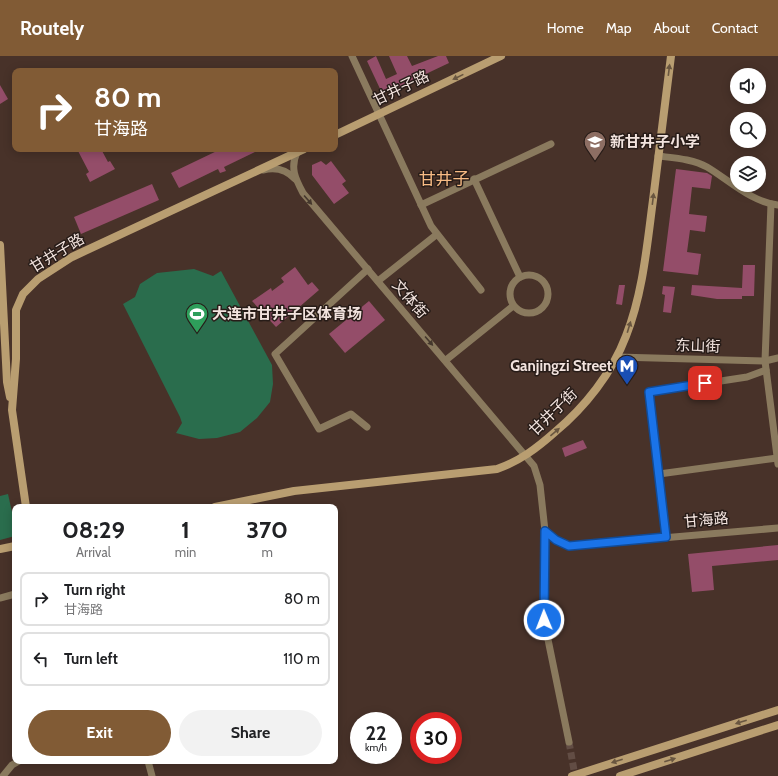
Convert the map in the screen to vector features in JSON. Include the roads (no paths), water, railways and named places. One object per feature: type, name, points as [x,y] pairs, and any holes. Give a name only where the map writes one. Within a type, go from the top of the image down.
[{"type":"street","points":[[352,56],[378,115],[436,235],[481,290]]},
{"type":"street","name":"甘井子路","points":[[338,134],[500,56]]},
{"type":"street","name":"甘井子街","points":[[230,504],[294,491],[497,469],[513,464],[564,425],[586,402],[617,356],[631,320],[645,265],[671,56]]},
{"type":"street","points":[[421,205],[551,144]]},
{"type":"street","name":"甘井子路","points":[[26,504],[12,410],[16,358],[16,310],[23,294],[38,279],[72,257],[298,152]]},
{"type":"street","name":"文体街","points":[[299,152],[293,161],[293,170],[302,193],[446,360],[534,466],[540,484],[545,531],[544,620],[569,742]]},
{"type":"street","points":[[658,156],[687,160],[706,166],[749,194],[775,204],[765,361],[777,456],[659,474]]},
{"type":"street","points":[[257,171],[277,168],[295,178]]},
{"type":"street","points":[[474,179],[520,277]]},
{"type":"street","points":[[378,281],[436,235]]},
{"type":"street","points":[[0,245],[7,382],[12,410]]},
{"type":"street","points":[[367,427],[351,414],[319,430],[275,354],[368,270]]},
{"type":"street","points":[[526,275],[539,278],[547,287],[547,300],[540,310],[529,314],[523,313],[513,306],[509,293],[511,287],[520,277],[526,275]]},
{"type":"street","points":[[446,360],[513,306]]},
{"type":"street","name":"东山街","points":[[617,356],[765,361],[778,358]]},
{"type":"street","points":[[666,537],[649,392],[747,377],[766,370]]},
{"type":"street","name":"甘海路","points":[[545,531],[556,540],[569,546],[778,528]]},
{"type":"street","points":[[0,549],[12,547]]},
{"type":"street","points":[[0,598],[12,595]]},
{"type":"street","points":[[572,776],[778,710]]},
{"type":"street","points":[[620,776],[778,725]]},
{"type":"street","points":[[3,776],[14,764]]},
{"type":"street","points":[[149,764],[152,776]]},
{"type":"tunnel","points":[[569,742],[575,776]]},
{"type":"place","name":"新甘井子小学","points":[[595,162]]},
{"type":"place","name":"大连市甘井子区体育场","points":[[197,334]]},
{"type":"place","name":"Ganjingzi Street","points":[[627,386]]},
{"type":"district","name":"甘井子","points":[[444,179]]}]
